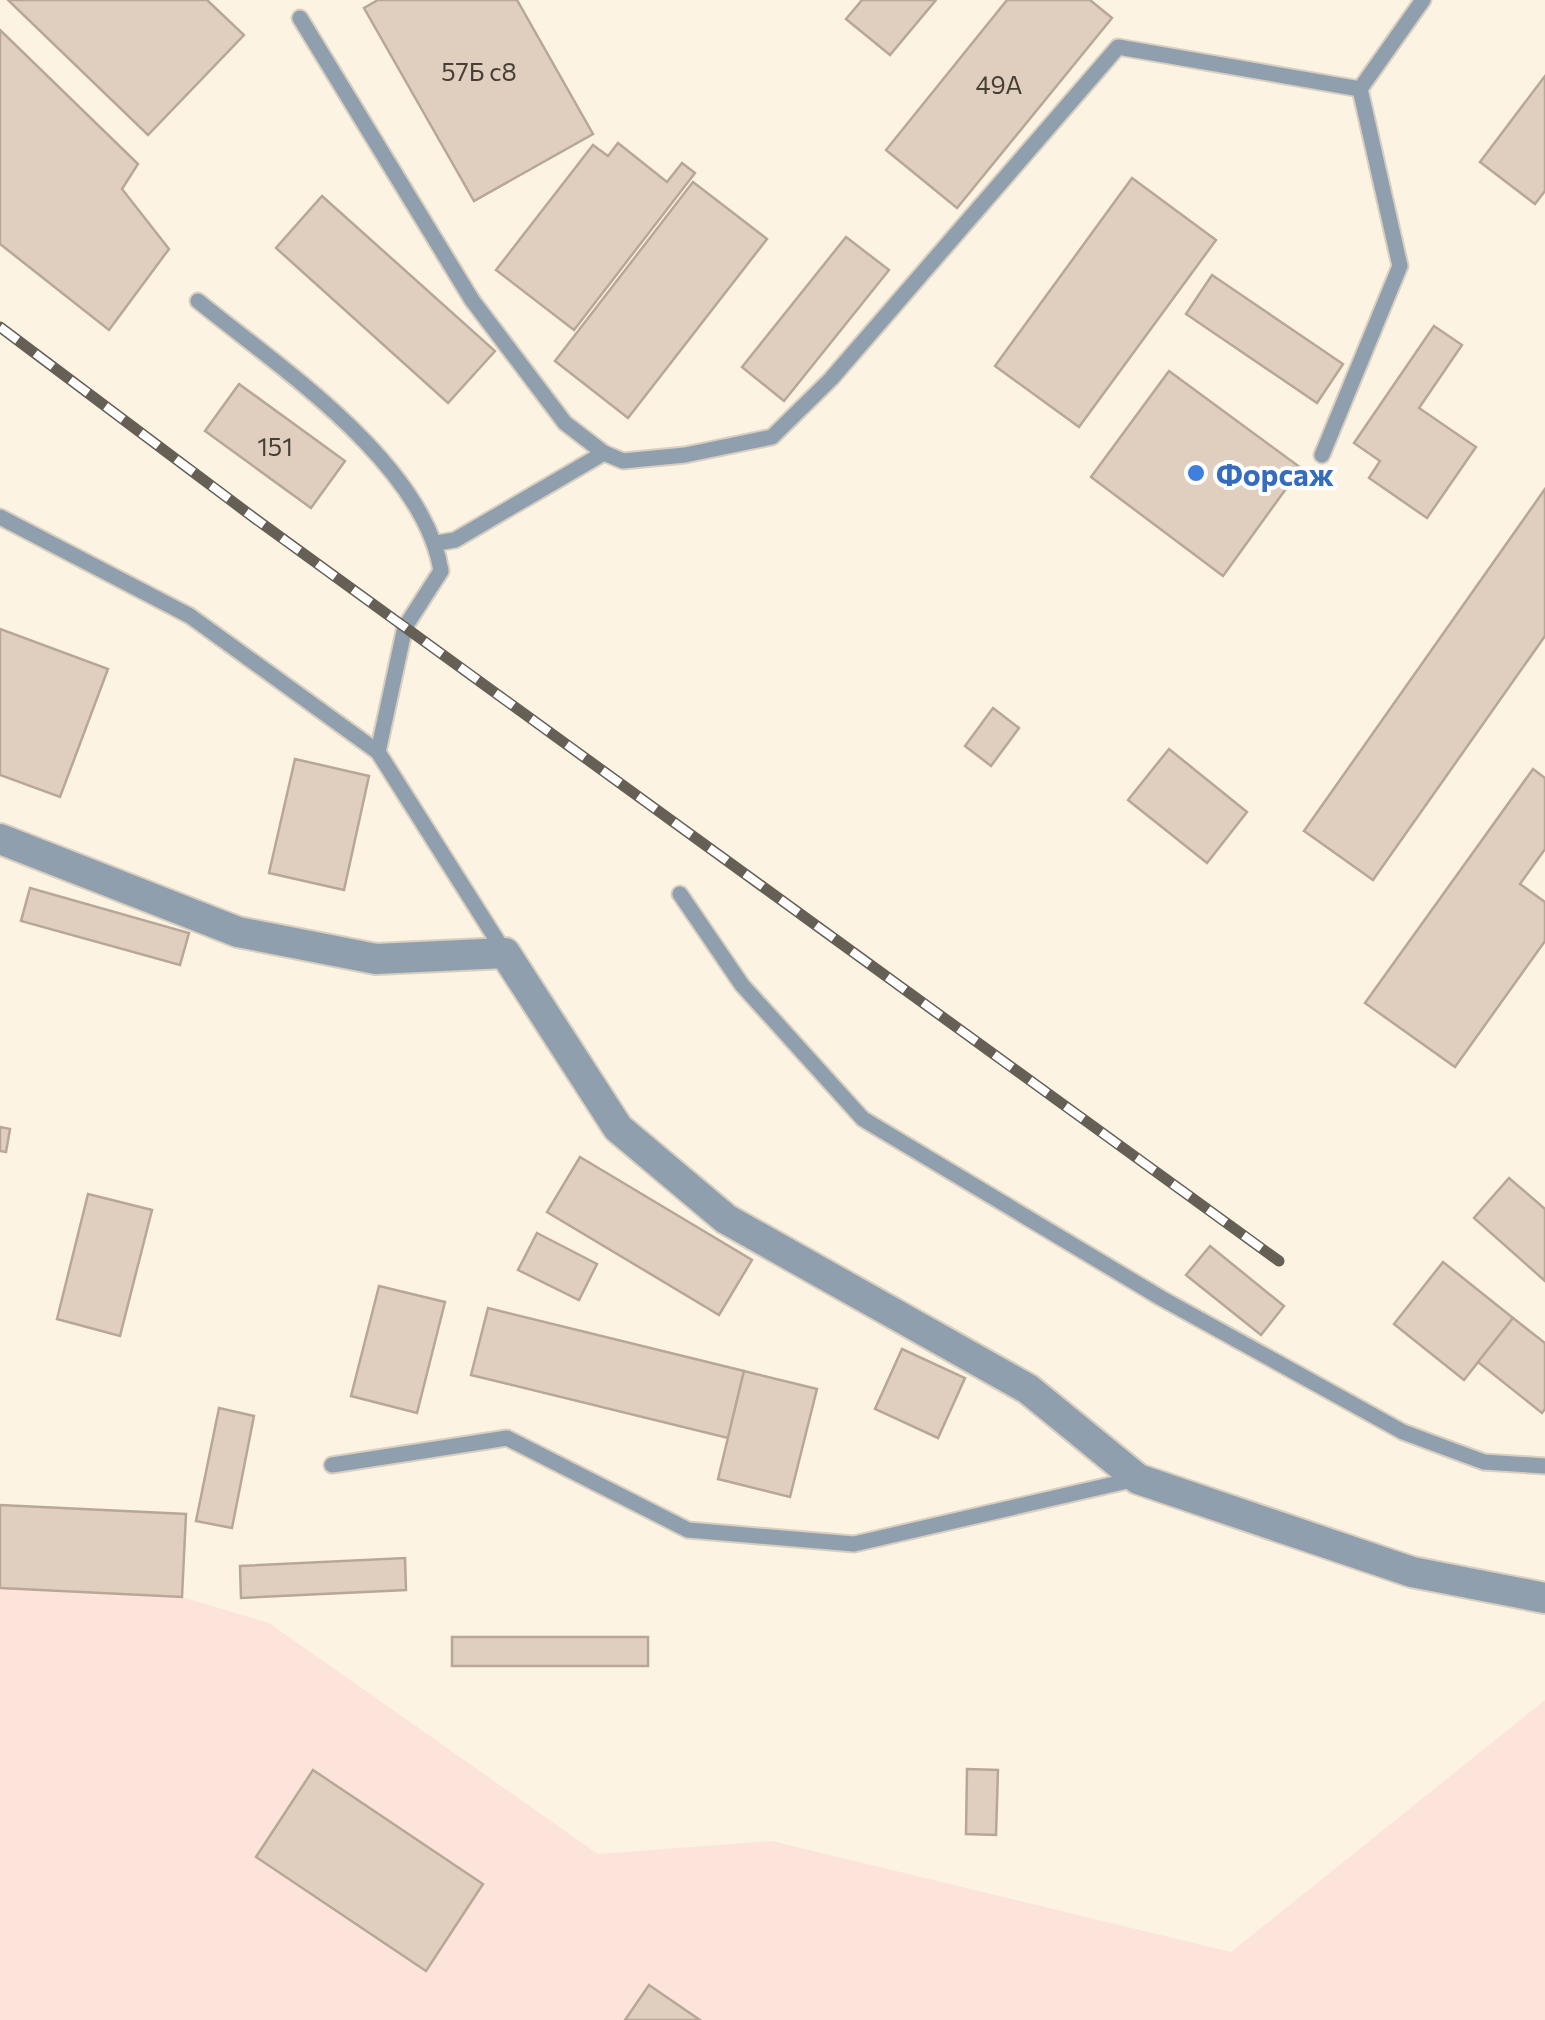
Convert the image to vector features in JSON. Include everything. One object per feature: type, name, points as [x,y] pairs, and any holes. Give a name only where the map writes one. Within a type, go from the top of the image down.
[{"type":"street","points":[[0,839],[238,932],[376,958],[505,953],[618,1128],[726,1219],[1028,1390],[1138,1479],[1412,1572],[1545,1598]]},
{"type":"lane","points":[[1322,455],[1400,266],[1360,90],[1423,0]]},
{"type":"lane","points":[[300,18],[472,300],[565,423],[604,454],[623,460],[686,455],[772,437],[831,379],[1118,48],[1360,90]]},
{"type":"lane","points":[[198,300],[347,423],[399,481],[437,544],[442,572],[404,627],[378,752]]},
{"type":"lane","points":[[437,544],[454,540],[604,454]]},
{"type":"lane","points":[[0,517],[190,616],[378,752],[505,953]]},
{"type":"lane","points":[[680,894],[742,985],[864,1119],[1160,1298],[1403,1432],[1484,1462],[1545,1466]]},
{"type":"lane","points":[[332,1464],[506,1438],[688,1530],[854,1544],[1138,1479]]},
{"type":"shaded area","points":[[0,1588],[182,1597],[269,1623],[598,1854],[772,1841],[1231,1952],[1545,1700],[1545,2020],[0,2020]]},
{"type":"building","points":[[8,0],[207,0],[244,35],[148,135]]},
{"type":"building","points":[[378,0],[517,0],[593,134],[474,201],[364,8]]},
{"type":"building","points":[[862,0],[936,0],[890,55],[846,19]]},
{"type":"building","points":[[1007,0],[1090,0],[1112,18],[957,208],[886,150]]},
{"type":"building","points":[[0,30],[138,164],[122,189],[169,249],[109,330],[0,244]]},
{"type":"building","points":[[1545,76],[1545,191],[1535,204],[1480,162]]},
{"type":"building","points":[[618,143],[667,182],[682,163],[695,173],[574,330],[496,270],[593,145],[608,156]]},
{"type":"building","points":[[1132,178],[1216,240],[1079,427],[995,366]]},
{"type":"building","points":[[693,182],[767,239],[628,418],[555,361]]},
{"type":"building","points":[[322,196],[495,351],[448,403],[276,248]]},
{"type":"building","points":[[846,237],[889,270],[784,401],[742,367]]},
{"type":"building","points":[[1212,275],[1343,364],[1317,403],[1186,314]]},
{"type":"building","points":[[1434,326],[1462,345],[1419,408],[1476,447],[1427,518],[1369,478],[1380,461],[1354,443]]},
{"type":"building","name":"Форсаж","points":[[1169,371],[1301,468],[1223,576],[1091,477]]},
{"type":"building","points":[[239,384],[345,461],[311,508],[205,431]]},
{"type":"building","points":[[1545,489],[1545,636],[1373,880],[1304,831]]},
{"type":"building","points":[[0,629],[108,669],[60,797],[0,775]]},
{"type":"building","points":[[993,708],[1019,728],[991,766],[965,746]]},
{"type":"building","points":[[1169,749],[1247,812],[1207,863],[1128,800]]},
{"type":"building","points":[[295,759],[369,776],[344,890],[269,873]]},
{"type":"building","points":[[1533,769],[1545,778],[1545,849],[1520,884],[1545,902],[1545,941],[1455,1067],[1365,1003]]},
{"type":"building","points":[[30,888],[189,933],[180,965],[21,921]]},
{"type":"building","points":[[0,1127],[10,1129],[6,1152],[0,1151]]},
{"type":"building","points":[[580,1157],[752,1260],[719,1315],[547,1212]]},
{"type":"building","points":[[1509,1178],[1545,1209],[1545,1281],[1474,1218]]},
{"type":"building","points":[[88,1194],[152,1210],[120,1336],[57,1319]]},
{"type":"building","points":[[537,1233],[597,1264],[579,1300],[518,1270]]},
{"type":"building","points":[[1210,1246],[1284,1306],[1261,1335],[1186,1275]]},
{"type":"building","points":[[1443,1262],[1513,1318],[1464,1380],[1394,1324]]},
{"type":"building","points":[[379,1286],[445,1302],[417,1413],[351,1396]]},
{"type":"building","points":[[488,1308],[744,1371],[728,1438],[471,1375]]},
{"type":"building","points":[[1513,1318],[1545,1343],[1542,1413],[1478,1362]]},
{"type":"building","points":[[902,1349],[965,1378],[938,1438],[875,1409]]},
{"type":"building","points":[[744,1371],[817,1389],[790,1497],[718,1479]]},
{"type":"building","points":[[219,1408],[254,1416],[232,1528],[196,1521]]},
{"type":"building","points":[[0,1505],[186,1514],[182,1597],[0,1588]]},
{"type":"building","points":[[405,1558],[406,1590],[241,1598],[240,1566]]},
{"type":"building","points":[[452,1637],[648,1637],[648,1666],[452,1666]]},
{"type":"building","points":[[967,1769],[998,1770],[996,1835],[966,1834]]},
{"type":"building","points":[[313,1770],[483,1884],[426,1971],[256,1857]]},
{"type":"building","points":[[649,1985],[700,2020],[625,2020]]},
{"type":"railway","points":[[0,327],[257,520],[1279,1261]]},
{"type":"place","name":"Форсаж","points":[[1196,473]]}]
